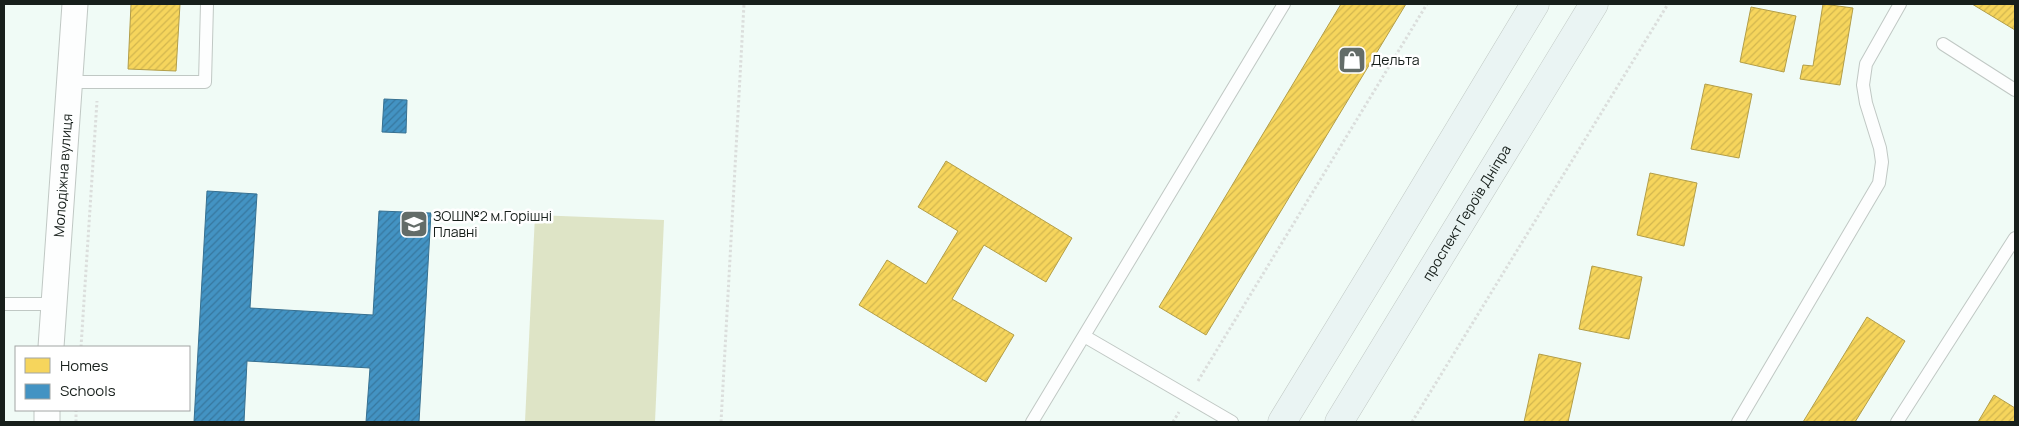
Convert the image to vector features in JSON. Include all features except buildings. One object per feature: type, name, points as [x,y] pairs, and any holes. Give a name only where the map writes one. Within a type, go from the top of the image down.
[{"type":"street","name":"Молодіжна вулиця","points":[[51,346],[75,4]]},
{"type":"street","points":[[1282,422],[1535,4]]},
{"type":"street","name":"проспект Героїв Дніпра","points":[[1339,422],[1594,4]]},
{"type":"lane","points":[[69,82],[205,82],[207,4]]},
{"type":"lane","points":[[1032,422],[1284,4]]},
{"type":"lane","points":[[1738,422],[1879,183],[1882,162],[1880,148],[1866,103],[1863,85],[1866,64],[1900,4]]},
{"type":"lane","points":[[1943,44],[2015,90]]},
{"type":"lane","points":[[1897,422],[2015,238]]},
{"type":"lane","points":[[4,304],[54,304]]},
{"type":"lane","points":[[1084,336],[1232,422]]},
{"type":"path","points":[[721,422],[744,4]]},
{"type":"path","points":[[1173,422],[1427,4]]},
{"type":"path","points":[[1412,422],[1668,4]]},
{"type":"path","points":[[81,346],[98,82]]},
{"type":"green space","points":[[535,215],[664,220],[655,422],[525,422]]},
{"type":"place","name":"Дельта","points":[[1352,60]]},
{"type":"place","name":"ЗОШ№2 м.Горішні Плавні","points":[[414,224]]}]
